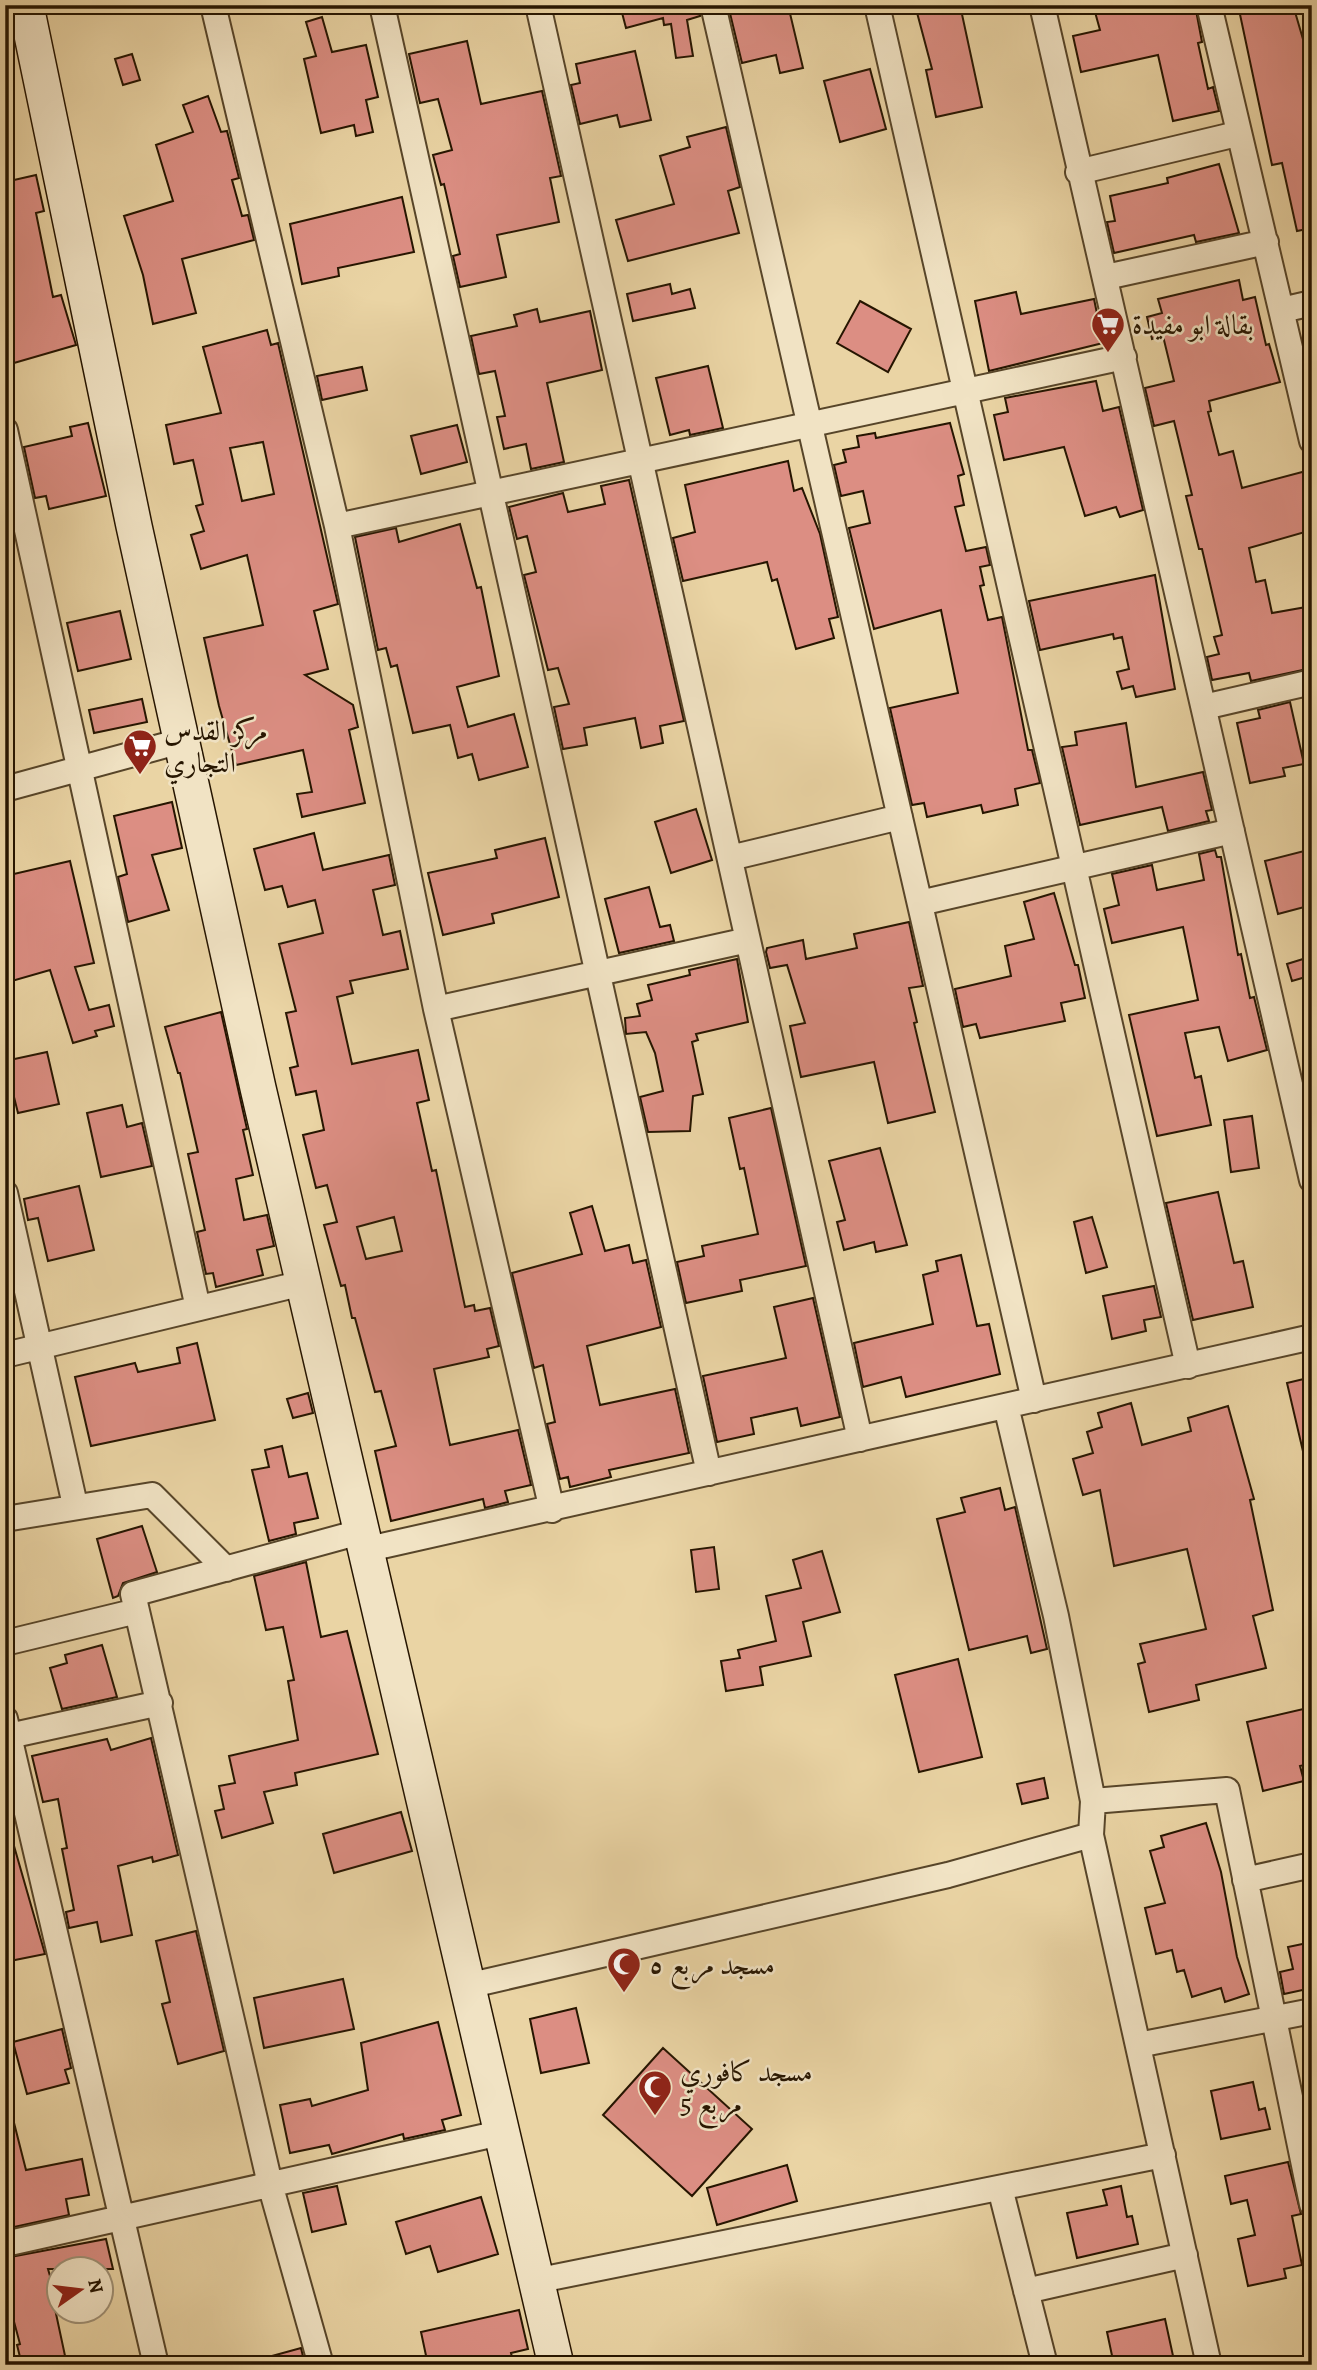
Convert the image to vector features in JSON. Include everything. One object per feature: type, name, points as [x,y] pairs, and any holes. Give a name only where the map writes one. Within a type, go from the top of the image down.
[{"type":"street","points":[[213,5],[337,526],[436,1009],[552,1510]]},
{"type":"street","points":[[382,5],[709,1473]]},
{"type":"street","points":[[538,5],[860,1439]]},
{"type":"street","points":[[712,5],[1034,1400]]},
{"type":"street","points":[[877,5],[1188,1366]]},
{"type":"street","points":[[1042,5],[1078,172],[1106,277],[1312,1180]]},
{"type":"street","points":[[1209,5],[1237,134],[1266,242],[1312,441]]},
{"type":"street","points":[[26,11],[181,741],[303,1283],[556,2365]]},
{"type":"street","points":[[1078,172],[1237,134]]},
{"type":"street","points":[[1106,277],[1266,242]]},
{"type":"street","points":[[1282,310],[1312,303]]},
{"type":"street","points":[[337,526],[1124,357]]},
{"type":"street","points":[[5,430],[198,1308]]},
{"type":"street","points":[[1204,707],[1312,682]]},
{"type":"street","points":[[5,789],[181,741]]},
{"type":"street","points":[[730,858],[900,817]]},
{"type":"street","points":[[919,903],[1232,831]]},
{"type":"street","points":[[436,1009],[597,971],[748,940]]},
{"type":"street","points":[[5,1193],[75,1505]]},
{"type":"street","points":[[5,1355],[303,1283]]},
{"type":"street","points":[[321,2365],[270,2184],[133,1594],[226,1569],[362,1541],[552,1510],[1312,1337]]},
{"type":"street","points":[[1006,1406],[1056,1616],[1093,1801],[1091,1835],[1209,2365]]},
{"type":"street","points":[[5,1519],[75,1505],[152,1495],[226,1569]]},
{"type":"street","points":[[5,1643],[137,1611]]},
{"type":"street","points":[[156,2365],[7,1727],[160,1703]]},
{"type":"street","points":[[1093,1801],[1227,1790],[1312,2204]]},
{"type":"street","points":[[467,1986],[948,1875],[1091,1835]]},
{"type":"street","points":[[1245,1880],[1312,1865]]},
{"type":"street","points":[[1138,2045],[1312,2011]]},
{"type":"street","points":[[5,2244],[500,2133]]},
{"type":"street","points":[[536,2281],[1163,2155]]},
{"type":"street","points":[[1000,2188],[1045,2365]]},
{"type":"street","points":[[1027,2291],[1185,2255]]},
{"type":"building","points":[[620,5],[699,5],[700,16],[687,20],[693,56],[676,58],[671,24],[664,25],[663,18],[626,28]]},
{"type":"building","points":[[728,5],[788,5],[803,68],[780,73],[776,55],[742,63]]},
{"type":"building","points":[[915,5],[960,5],[982,107],[936,117],[926,70],[932,69]]},
{"type":"building","points":[[1127,5],[1129,13],[1153,5],[1195,5],[1202,42],[1198,43],[1208,89],[1213,87],[1219,111],[1173,121],[1158,55],[1081,72],[1073,36],[1100,30],[1095,12]]},
{"type":"building","points":[[1238,5],[1293,5],[1312,70],[1312,228],[1297,231],[1282,163],[1272,165]]},
{"type":"building","points":[[322,17],[332,52],[366,45],[378,97],[366,100],[373,132],[356,136],[354,125],[321,133],[304,59],[316,56],[306,22]]},
{"type":"building","points":[[467,41],[481,104],[542,91],[561,176],[550,178],[559,222],[497,235],[506,277],[460,287],[453,256],[460,254],[444,184],[441,185],[433,155],[452,150],[438,99],[420,103],[409,54]]},
{"type":"building","points":[[635,51],[651,120],[620,127],[617,115],[580,124],[571,85],[580,83],[576,64]]},
{"type":"building","points":[[132,54],[140,80],[123,85],[115,59]]},
{"type":"building","points":[[870,69],[886,129],[840,142],[824,81]]},
{"type":"building","points":[[208,96],[221,132],[227,131],[239,178],[232,180],[242,216],[248,215],[254,240],[182,259],[196,313],[153,324],[143,275],[124,216],[173,201],[156,145],[193,132],[183,105]]},
{"type":"building","points":[[726,127],[740,187],[728,191],[739,233],[628,261],[616,220],[674,204],[660,156],[690,147],[687,137]]},
{"type":"building","points":[[1219,164],[1239,233],[1196,242],[1194,235],[1114,253],[1107,222],[1115,221],[1110,196],[1168,183],[1167,178]]},
{"type":"building","points":[[36,175],[44,211],[36,213],[53,297],[61,295],[76,345],[14,363],[5,332],[5,182]]},
{"type":"building","points":[[402,197],[414,252],[338,268],[339,276],[302,284],[290,224]]},
{"type":"building","points":[[1239,280],[1243,300],[1255,297],[1266,345],[1269,344],[1280,382],[1209,401],[1211,411],[1208,412],[1219,455],[1233,451],[1242,488],[1306,471],[1312,493],[1312,530],[1249,548],[1256,582],[1265,580],[1272,613],[1312,606],[1312,668],[1251,681],[1249,673],[1212,680],[1207,657],[1219,654],[1214,637],[1222,635],[1202,549],[1199,549],[1186,496],[1192,495],[1174,421],[1154,426],[1145,388],[1174,381],[1163,336],[1152,339],[1147,317],[1162,313],[1158,299]]},
{"type":"building","points":[[670,284],[672,294],[690,289],[695,308],[633,321],[627,294]]},
{"type":"building","points":[[1016,292],[1021,314],[1094,299],[1103,343],[989,371],[975,301]]},
{"type":"building","points":[[860,301],[911,329],[888,372],[837,343]]},
{"type":"building","points":[[537,309],[540,322],[590,311],[602,370],[547,383],[564,462],[531,469],[526,444],[504,449],[497,417],[505,416],[495,371],[479,374],[471,336],[517,326],[514,315]]},
{"type":"building","points":[[267,330],[271,345],[278,343],[338,604],[314,611],[328,669],[305,675],[353,705],[358,727],[349,730],[365,803],[302,817],[297,794],[312,792],[303,750],[236,765],[204,638],[263,625],[247,555],[201,569],[191,535],[204,531],[196,506],[203,504],[193,460],[174,464],[166,425],[221,413],[203,347]],"holes":[[[263,442],[274,494],[242,501],[230,448]]]},
{"type":"building","points":[[708,366],[723,428],[690,435],[689,430],[670,435],[656,378]]},
{"type":"building","points":[[362,367],[367,390],[322,400],[317,376]]},
{"type":"building","points":[[1096,381],[1103,411],[1119,407],[1143,510],[1120,517],[1116,507],[1085,516],[1064,447],[1004,460],[994,415],[1008,412],[1005,398]]},
{"type":"building","points":[[88,423],[106,496],[49,509],[46,496],[35,498],[24,447],[72,436],[70,427]]},
{"type":"building","points":[[950,423],[964,474],[958,476],[964,505],[955,507],[966,551],[986,547],[990,565],[980,567],[984,585],[980,586],[988,620],[1002,617],[1028,750],[1032,750],[1040,783],[1015,789],[1018,805],[983,813],[981,805],[927,817],[924,803],[912,805],[890,708],[958,693],[941,610],[874,629],[849,528],[870,523],[863,491],[841,496],[834,465],[846,462],[843,450],[859,447],[857,436],[875,433],[876,438]]},
{"type":"building","points":[[457,425],[467,462],[421,474],[411,436]]},
{"type":"building","points":[[788,461],[794,491],[802,488],[820,534],[838,617],[829,619],[834,638],[796,649],[777,579],[772,581],[767,562],[683,581],[673,538],[695,532],[685,485]]},
{"type":"building","points":[[629,480],[684,721],[660,726],[663,743],[641,748],[635,718],[584,728],[587,745],[563,749],[554,707],[569,704],[558,668],[548,670],[524,575],[536,572],[527,536],[517,539],[509,507],[563,493],[568,512],[605,504],[601,486]]},
{"type":"building","points":[[460,524],[477,588],[481,587],[499,676],[457,687],[468,727],[514,714],[528,767],[479,780],[472,754],[458,758],[450,725],[413,733],[397,665],[391,667],[386,648],[378,650],[355,537],[396,528],[399,542]]},
{"type":"building","points":[[1155,575],[1175,689],[1136,697],[1133,686],[1122,689],[1117,672],[1129,669],[1122,637],[1114,639],[1113,634],[1040,650],[1029,601]]},
{"type":"building","points":[[120,611],[131,659],[78,671],[67,623]]},
{"type":"building","points":[[142,699],[147,722],[94,733],[89,710]]},
{"type":"building","points":[[1290,702],[1304,764],[1283,768],[1285,776],[1250,783],[1237,723],[1260,718],[1258,710]]},
{"type":"building","points":[[1126,723],[1136,787],[1203,772],[1212,810],[1206,811],[1209,821],[1168,831],[1162,807],[1080,825],[1062,747],[1077,745],[1075,732]]},
{"type":"building","points":[[172,802],[182,848],[152,855],[169,910],[128,922],[118,877],[127,874],[114,816]]},
{"type":"building","points":[[696,809],[712,860],[671,873],[655,822]]},
{"type":"building","points":[[314,833],[323,870],[389,855],[395,885],[373,890],[383,935],[400,931],[408,969],[350,981],[353,993],[337,997],[352,1064],[418,1050],[429,1100],[417,1103],[432,1171],[436,1170],[465,1307],[474,1305],[475,1311],[490,1308],[499,1346],[487,1349],[489,1357],[434,1369],[450,1445],[518,1430],[531,1485],[505,1491],[508,1502],[485,1508],[483,1499],[391,1521],[375,1451],[396,1446],[381,1391],[375,1392],[355,1318],[352,1318],[345,1285],[341,1286],[324,1225],[337,1222],[327,1185],[316,1188],[303,1135],[324,1130],[316,1091],[296,1095],[290,1068],[298,1066],[286,1013],[296,1011],[279,944],[323,933],[315,900],[288,907],[282,886],[265,890],[254,849]],"holes":[[[394,1217],[402,1251],[366,1259],[357,1227]]]},
{"type":"building","points":[[545,838],[559,897],[492,914],[494,923],[443,935],[428,873],[497,858],[495,850]]},
{"type":"building","points":[[1312,849],[1312,905],[1278,914],[1265,861]]},
{"type":"building","points":[[1215,850],[1217,857],[1221,857],[1238,955],[1241,954],[1250,998],[1254,997],[1267,1050],[1228,1061],[1219,1027],[1185,1033],[1195,1078],[1201,1076],[1211,1125],[1157,1136],[1129,1015],[1198,1000],[1183,927],[1112,943],[1104,909],[1119,905],[1112,874],[1152,865],[1157,890],[1204,880],[1199,854]]},
{"type":"building","points":[[70,861],[94,963],[75,967],[89,1010],[109,1005],[114,1026],[95,1031],[97,1036],[73,1043],[50,970],[5,983],[5,876]]},
{"type":"building","points":[[649,887],[660,927],[670,925],[674,941],[619,953],[605,899]]},
{"type":"building","points":[[1054,893],[1075,965],[1078,965],[1085,998],[1061,1003],[1065,1021],[980,1038],[976,1024],[963,1027],[955,989],[1011,976],[1005,946],[1034,939],[1024,902]]},
{"type":"building","points":[[909,922],[923,986],[909,988],[917,1022],[914,1023],[935,1112],[888,1123],[874,1062],[801,1077],[790,1026],[805,1023],[787,965],[770,968],[766,952],[767,948],[803,940],[806,959],[857,948],[854,934]]},
{"type":"building","points":[[737,959],[748,1022],[696,1034],[698,1040],[692,1042],[703,1094],[693,1096],[690,1131],[648,1132],[640,1097],[663,1091],[655,1053],[646,1032],[626,1034],[625,1018],[640,1016],[637,1004],[652,1000],[648,985],[690,975],[689,970]]},
{"type":"building","points":[[1303,959],[1309,976],[1292,981],[1287,964]]},
{"type":"building","points":[[221,1012],[247,1129],[243,1130],[253,1175],[236,1179],[244,1220],[267,1215],[274,1246],[257,1250],[263,1275],[216,1287],[213,1273],[206,1274],[197,1232],[205,1230],[188,1154],[198,1152],[180,1073],[165,1027]]},
{"type":"building","points":[[47,1052],[59,1104],[18,1113],[13,1093],[5,1094],[5,1061]]},
{"type":"building","points":[[122,1105],[127,1127],[142,1123],[152,1166],[101,1177],[87,1113]]},
{"type":"building","points":[[771,1108],[806,1266],[740,1280],[742,1291],[686,1303],[677,1262],[704,1256],[702,1246],[758,1234],[744,1168],[740,1169],[729,1118]]},
{"type":"building","points":[[1252,1116],[1259,1168],[1231,1172],[1224,1120]]},
{"type":"building","points":[[880,1148],[907,1245],[876,1252],[874,1242],[844,1250],[837,1222],[845,1220],[829,1161]]},
{"type":"building","points":[[79,1186],[94,1250],[48,1261],[38,1218],[28,1220],[24,1199]]},
{"type":"building","points":[[1218,1192],[1234,1263],[1243,1261],[1253,1307],[1193,1320],[1166,1203]]},
{"type":"building","points":[[592,1206],[605,1251],[629,1245],[633,1263],[646,1260],[661,1327],[587,1346],[600,1405],[675,1389],[689,1453],[609,1470],[611,1477],[570,1487],[568,1477],[560,1479],[547,1424],[555,1422],[543,1365],[534,1368],[512,1273],[582,1254],[570,1213]]},
{"type":"building","points":[[1092,1217],[1107,1267],[1086,1273],[1074,1222]]},
{"type":"building","points":[[961,1255],[977,1326],[989,1324],[1000,1374],[906,1397],[901,1377],[863,1387],[854,1343],[933,1324],[923,1275],[938,1271],[936,1261]]},
{"type":"building","points":[[1154,1286],[1161,1317],[1144,1320],[1146,1331],[1112,1339],[1103,1296]]},
{"type":"building","points":[[813,1298],[840,1417],[801,1426],[797,1408],[751,1418],[754,1434],[717,1442],[703,1376],[786,1358],[774,1307]]},
{"type":"building","points":[[197,1343],[215,1420],[91,1446],[75,1377],[135,1363],[138,1372],[180,1363],[177,1348]]},
{"type":"building","points":[[1312,1377],[1312,1459],[1305,1460],[1287,1383]]},
{"type":"building","points":[[308,1393],[313,1413],[293,1418],[287,1399]]},
{"type":"building","points":[[1131,1403],[1142,1445],[1191,1431],[1188,1418],[1228,1406],[1254,1499],[1250,1500],[1273,1610],[1253,1616],[1266,1668],[1196,1685],[1199,1700],[1149,1712],[1138,1664],[1145,1662],[1140,1644],[1206,1629],[1187,1549],[1114,1566],[1100,1490],[1083,1495],[1073,1459],[1093,1453],[1087,1432],[1102,1427],[1098,1413]]},
{"type":"building","points":[[282,1446],[289,1477],[307,1473],[318,1518],[294,1523],[296,1534],[269,1541],[252,1470],[269,1467],[265,1450]]},
{"type":"building","points":[[1000,1488],[1005,1510],[1015,1507],[1047,1649],[1031,1653],[1027,1636],[969,1650],[937,1519],[965,1512],[961,1498]]},
{"type":"building","points":[[142,1526],[157,1572],[123,1583],[118,1596],[113,1598],[97,1539]]},
{"type":"building","points":[[714,1547],[719,1589],[696,1592],[691,1550]]},
{"type":"building","points":[[822,1551],[840,1612],[803,1622],[811,1656],[760,1667],[763,1685],[726,1691],[721,1661],[740,1658],[738,1650],[776,1641],[766,1596],[801,1588],[793,1560]]},
{"type":"building","points":[[306,1562],[321,1637],[347,1631],[378,1754],[295,1773],[297,1785],[264,1792],[273,1823],[222,1838],[215,1811],[224,1809],[219,1786],[235,1783],[229,1756],[298,1740],[288,1681],[294,1680],[283,1627],[266,1630],[254,1576]]},
{"type":"building","points":[[102,1645],[117,1697],[62,1709],[50,1668],[67,1663],[65,1655]]},
{"type":"building","points":[[958,1659],[982,1757],[919,1772],[895,1675]]},
{"type":"building","points":[[1312,1707],[1312,1746],[1305,1747],[1309,1764],[1300,1766],[1304,1781],[1263,1791],[1247,1722]]},
{"type":"building","points":[[151,1738],[178,1855],[153,1862],[152,1857],[118,1866],[132,1935],[101,1942],[97,1922],[69,1928],[66,1912],[74,1910],[62,1849],[67,1848],[58,1799],[43,1802],[32,1756],[107,1739],[111,1750]]},
{"type":"building","points":[[1044,1778],[1048,1798],[1022,1804],[1017,1784]]},
{"type":"building","points":[[401,1812],[412,1851],[334,1873],[323,1834]]},
{"type":"building","points":[[1206,1823],[1221,1872],[1237,1957],[1249,1994],[1225,2002],[1221,1988],[1192,1997],[1184,1970],[1177,1972],[1172,1950],[1156,1954],[1145,1908],[1165,1903],[1150,1851],[1164,1847],[1161,1836]]},
{"type":"building","points":[[10,1832],[45,1954],[5,1962],[5,1833]]},
{"type":"building","points":[[196,1931],[224,2051],[178,2064],[162,2004],[170,2002],[156,1941]]},
{"type":"building","points":[[1312,1942],[1312,1988],[1284,1994],[1280,1972],[1293,1969],[1288,1947]]},
{"type":"building","points":[[343,1979],[354,2029],[264,2048],[254,1998]]},
{"type":"building","points":[[576,2008],[589,2063],[541,2073],[530,2019]]},
{"type":"building","points":[[438,2022],[461,2115],[442,2120],[445,2130],[404,2139],[403,2134],[332,2154],[329,2145],[290,2153],[280,2105],[310,2099],[312,2106],[368,2090],[361,2043]]},
{"type":"building","points":[[62,2029],[71,2068],[65,2070],[69,2083],[27,2094],[13,2042]]},
{"type":"building","points":[[663,2048],[752,2129],[692,2196],[603,2115]]},
{"type":"building","points":[[1253,2082],[1259,2110],[1265,2108],[1270,2129],[1221,2139],[1211,2091]]},
{"type":"building","points":[[11,2111],[26,2170],[82,2159],[89,2195],[66,2199],[69,2215],[5,2229],[5,2112]]},
{"type":"building","points":[[1288,2162],[1301,2214],[1292,2216],[1302,2265],[1284,2269],[1286,2278],[1248,2286],[1238,2239],[1255,2235],[1247,2200],[1231,2204],[1225,2176]]},
{"type":"building","points":[[787,2165],[797,2201],[717,2225],[707,2188]]},
{"type":"building","points":[[337,2186],[346,2224],[312,2232],[303,2193]]},
{"type":"building","points":[[1121,2186],[1127,2217],[1132,2216],[1138,2244],[1077,2258],[1067,2213],[1107,2205],[1103,2190]]},
{"type":"building","points":[[481,2197],[498,2254],[438,2272],[430,2246],[406,2254],[396,2222]]},
{"type":"building","points":[[106,2239],[110,2254],[46,2254],[46,2324],[58,2324],[67,2365],[22,2365],[17,2345],[20,2344],[5,2288],[5,2258]]},
{"type":"building","points":[[519,2310],[528,2349],[511,2353],[514,2365],[428,2365],[421,2332]]},
{"type":"building","points":[[1165,2319],[1175,2365],[1114,2365],[1107,2332]]},
{"type":"building","points":[[301,2348],[305,2365],[262,2365],[261,2359]]},
{"type":"place","name":"بقالة ابو مفيدة","points":[[1108,354]]},
{"type":"place","name":"مركز القدس التجاري","points":[[140,776]]},
{"type":"place","name":"مسجد مربع ٥","points":[[624,1994]]},
{"type":"place","name":"مسجد كافوري مربع 5","points":[[655,2117]]}]
